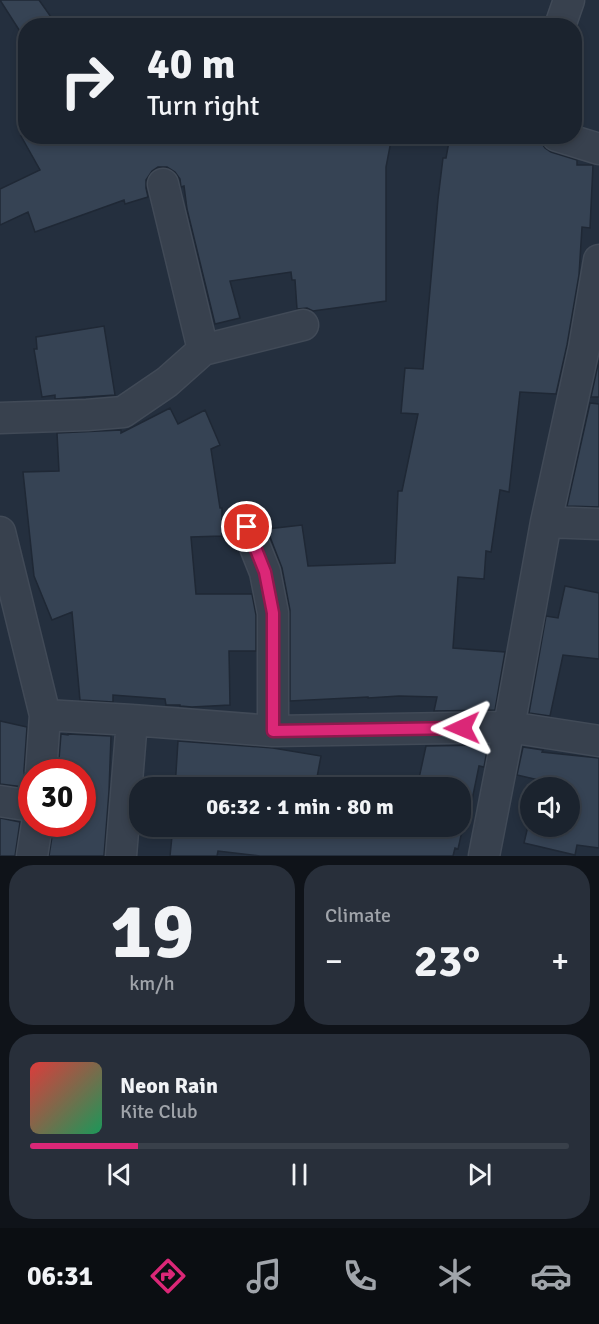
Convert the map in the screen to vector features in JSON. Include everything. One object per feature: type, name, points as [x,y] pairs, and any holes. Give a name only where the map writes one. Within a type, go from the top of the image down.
[{"type":"street","points":[[563,18],[569,0]]},
{"type":"street","points":[[582,144],[599,149]]},
{"type":"street","points":[[163,184],[203,350]]},
{"type":"street","points":[[484,856],[546,522],[584,348],[599,260]]},
{"type":"street","points":[[0,418],[123,412],[167,382],[203,350],[303,325]]},
{"type":"street","points":[[546,522],[599,524]]},
{"type":"street","points":[[247,527],[265,572],[273,613],[273,731]]},
{"type":"street","points":[[0,532],[45,716],[42,759]]},
{"type":"street","points":[[45,716],[273,731],[509,727],[599,741]]},
{"type":"street","points":[[121,856],[132,720]]},
{"type":"street","points":[[0,801],[18,804]]},
{"type":"street","points":[[32,856],[35,837]]},
{"type":"building","points":[[0,0],[39,0],[51,17],[18,18],[18,28]]},
{"type":"building","points":[[25,144],[390,144],[386,167],[386,301],[313,311],[307,308],[297,309],[295,280],[292,280],[291,272],[230,281],[240,318],[215,324],[187,209],[184,186],[181,187],[180,179],[175,172],[167,167],[158,167],[152,171],[146,180],[148,197],[125,204],[124,200],[35,232],[28,212],[0,225],[0,189],[40,170]]},
{"type":"building","points":[[449,144],[542,144],[551,152],[577,160],[577,165],[593,165],[590,228],[582,227],[579,275],[556,394],[520,392],[509,492],[500,490],[491,552],[486,551],[484,579],[458,577],[453,648],[505,652],[495,710],[434,711],[437,697],[399,696],[290,701],[290,610],[282,568],[267,529],[302,525],[308,566],[395,563],[398,491],[402,491],[418,414],[401,413],[405,368],[423,369],[438,199],[443,158],[446,158]]},
{"type":"building","points":[[104,326],[115,395],[55,399],[55,395],[42,397],[34,349],[37,349],[36,337]]},
{"type":"building","points":[[599,360],[599,397],[591,397]]},
{"type":"building","points":[[590,403],[599,404],[599,507],[567,506]]},
{"type":"building","points":[[170,408],[178,424],[205,410],[220,445],[211,449],[220,508],[222,508],[222,536],[191,537],[196,594],[252,594],[256,615],[256,651],[229,651],[230,705],[192,707],[166,705],[165,699],[113,695],[113,702],[80,700],[72,612],[52,620],[34,576],[23,472],[59,471],[57,433],[121,430],[121,433]]},
{"type":"building","points":[[565,586],[599,593],[599,659],[563,655],[550,716],[529,713],[546,616],[558,618]]},
{"type":"building","points":[[0,721],[27,727],[25,759],[18,759],[18,786],[0,784]]},
{"type":"building","points":[[61,734],[111,736],[104,856],[49,856],[52,837],[96,837],[96,759],[59,759]]},
{"type":"building","points":[[178,741],[273,748],[321,756],[317,777],[176,777]]},
{"type":"building","points":[[488,745],[484,767],[479,766],[471,805],[471,777],[419,777],[426,746]]},
{"type":"building","points":[[523,747],[543,750],[542,752],[599,758],[599,848],[577,845],[575,855],[524,843],[525,837],[580,837],[580,777],[517,775]]},
{"type":"building","points":[[0,818],[18,822],[15,856],[0,856]]},
{"type":"building","points":[[172,837],[461,837],[458,849],[455,848],[453,856],[260,856],[218,851],[217,856],[170,856]]},
{"type":"route","points":[[247,527],[265,572],[273,613],[273,731],[462,728]]}]
